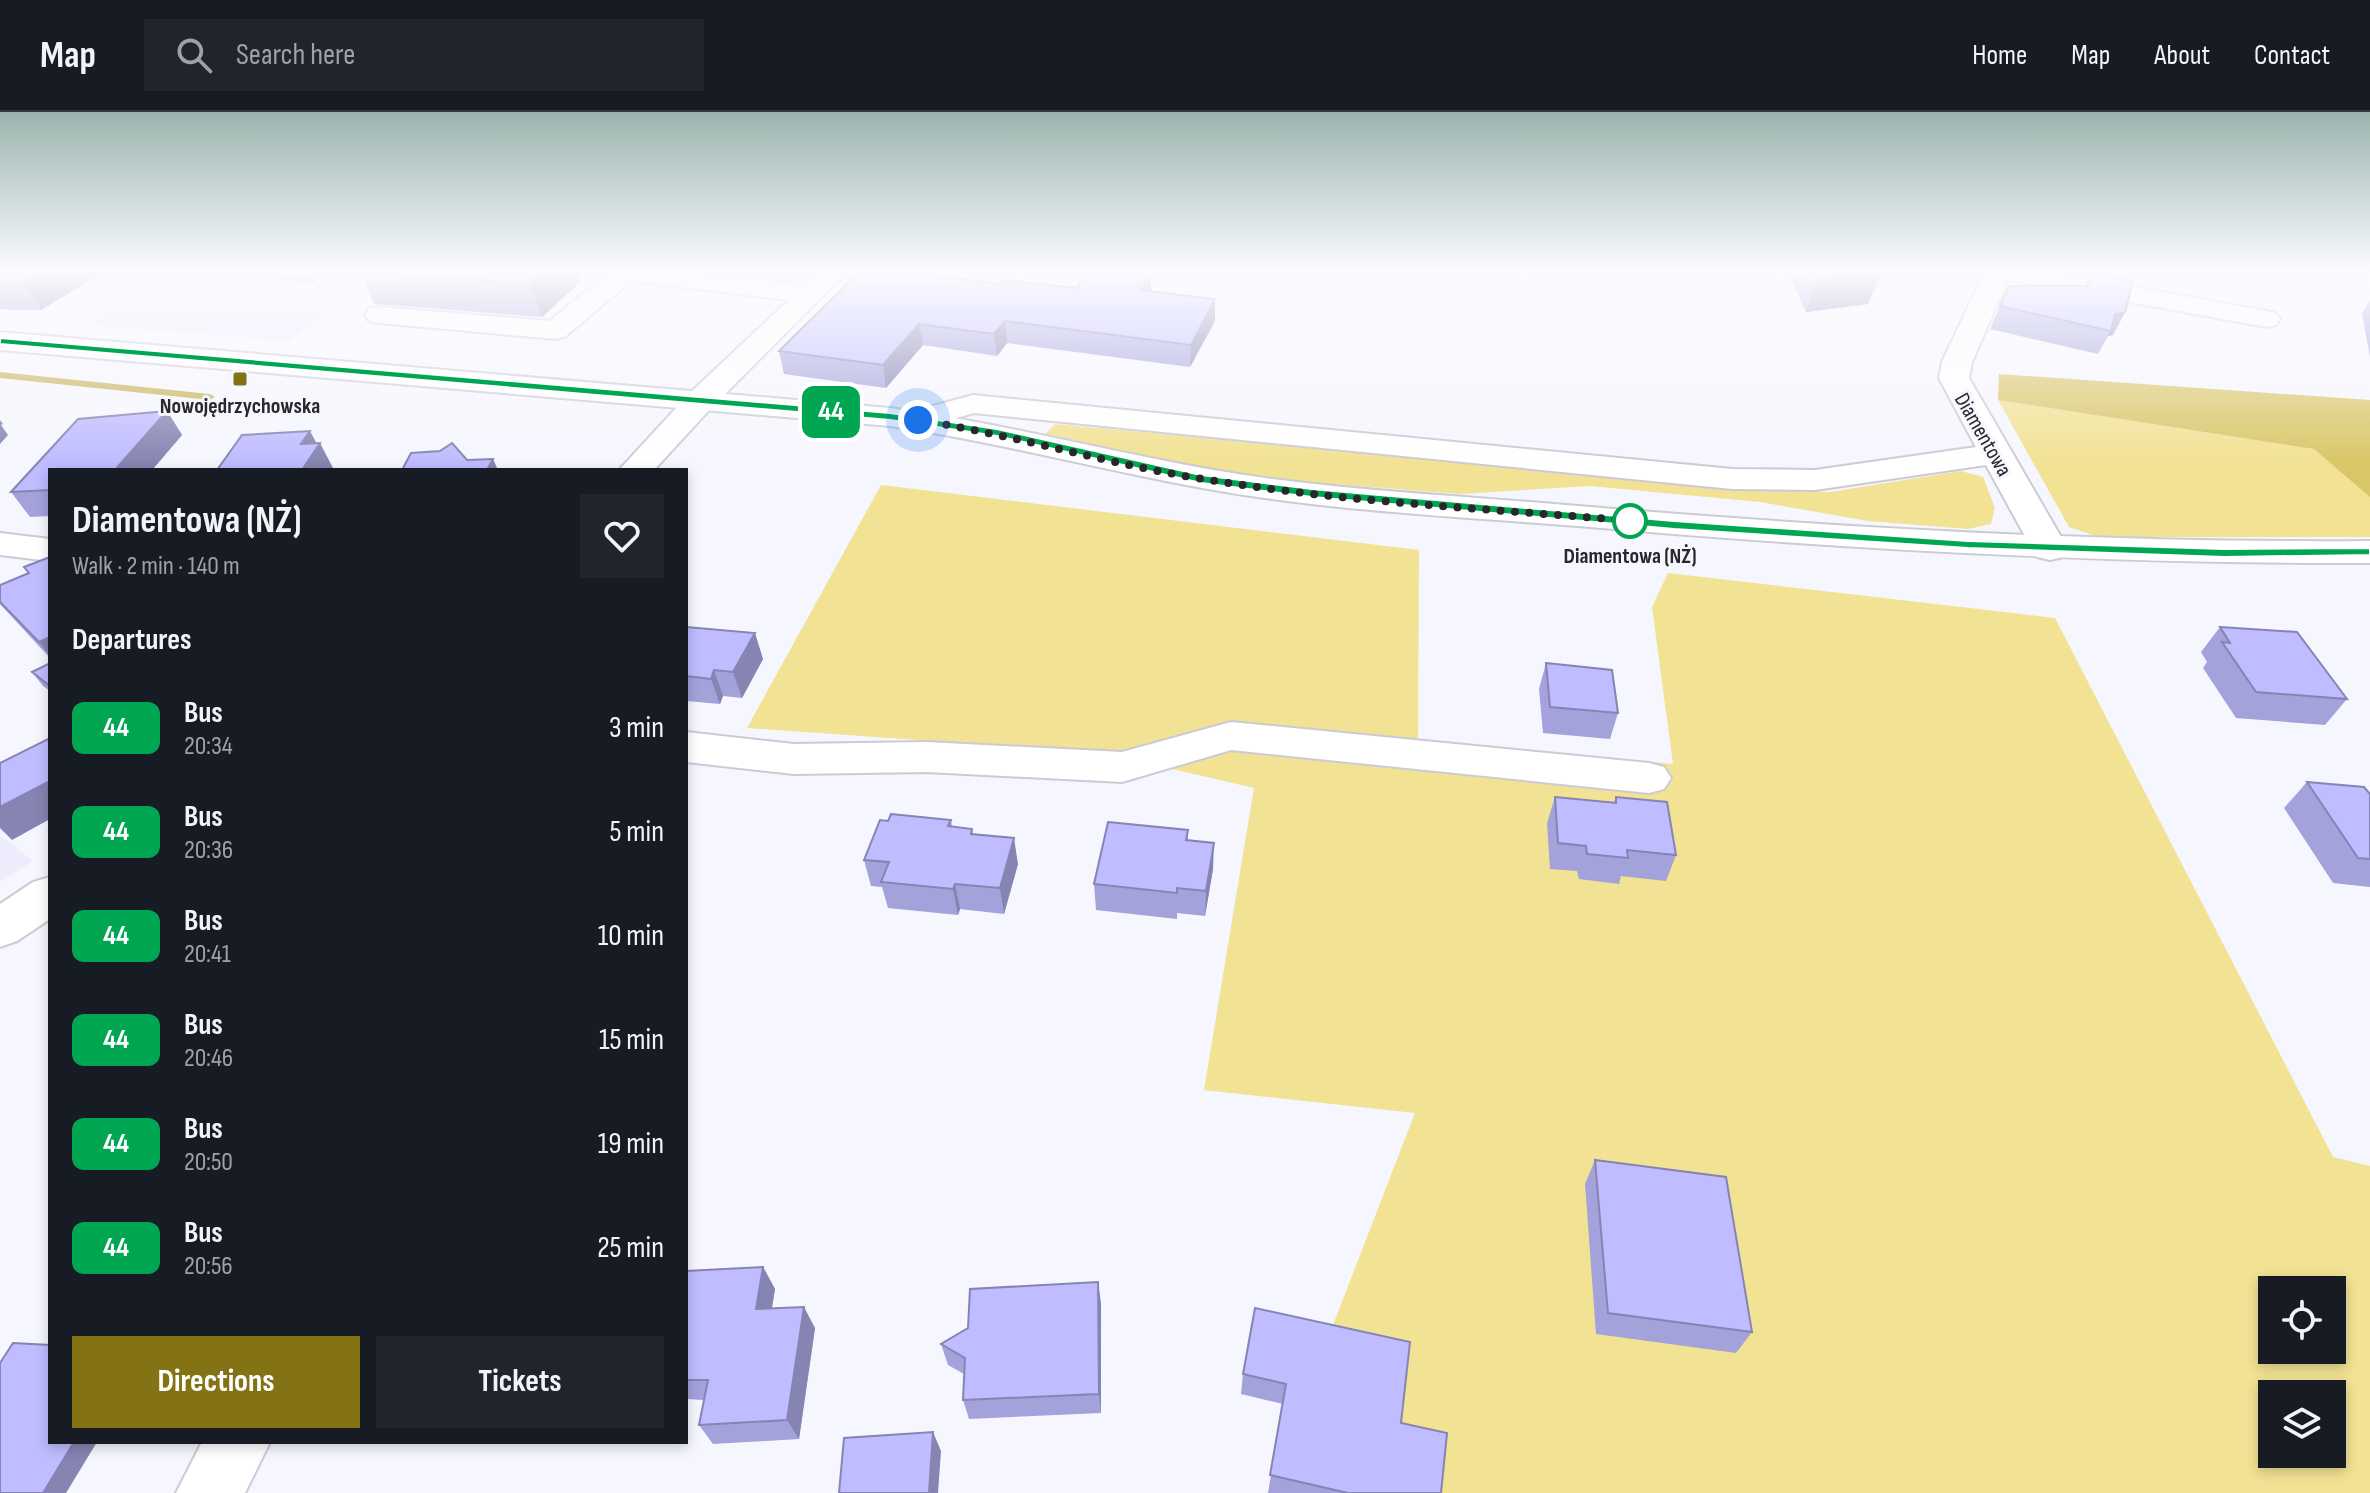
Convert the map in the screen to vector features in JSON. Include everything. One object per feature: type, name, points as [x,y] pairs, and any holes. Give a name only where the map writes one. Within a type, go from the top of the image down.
[{"type":"street","points":[[638,468],[701,400],[769,335]]},
{"type":"street","name":"Diamentowa","points":[[1969,335],[1957,362],[1954,378],[2050,549]]},
{"type":"street","points":[[0,341],[918,420],[997,433],[1163,472],[1276,489],[1689,526],[2050,549],[2370,552]]},
{"type":"street","points":[[918,420],[973,404],[1732,479],[1815,480],[1995,454]]},
{"type":"street","points":[[0,544],[48,550]]},
{"type":"street","points":[[688,747],[794,759],[927,757],[1030,765],[1122,767],[1231,736],[1649,778]]},
{"type":"street","points":[[0,928],[48,896]]},
{"type":"street","points":[[209,1493],[237,1444]]},
{"type":"shaded area","points":[[219,335],[296,335],[289,341]]},
{"type":"shaded area","points":[[1999,374],[2370,400],[2370,497],[2314,449],[1998,400]]},
{"type":"shaded area","points":[[1998,400],[2315,449],[2370,497],[2370,537],[2098,537],[2069,527]]},
{"type":"shaded area","points":[[1055,424],[1770,489],[1830,492],[1961,471],[1983,477],[1995,508],[1991,524],[1968,529],[1868,521],[1760,502],[1590,486],[1461,494],[1282,480],[1181,465],[1045,434]]},
{"type":"shaded area","points":[[881,485],[1419,550],[1418,739],[1673,764],[1652,607],[1668,573],[2055,618],[2333,1157],[2370,1166],[2370,1493],[1268,1493],[1415,1113],[1204,1090],[1254,788],[1104,753],[747,728]]},
{"type":"shaded area","points":[[0,835],[33,861],[0,882]]},
{"type":"building","points":[[795,335],[909,335],[883,365],[779,351]]},
{"type":"building","points":[[1117,335],[1196,335],[1191,345]]},
{"type":"building","points":[[167,411],[117,468],[48,468],[48,490],[11,492],[78,419]]},
{"type":"building","points":[[310,431],[301,444],[320,443],[303,468],[218,468],[242,435]]},
{"type":"building","points":[[452,443],[467,460],[493,459],[488,468],[403,468],[411,453],[440,451]]},
{"type":"building","points":[[48,558],[48,638],[39,642],[0,602],[0,585],[29,573],[24,567]]},
{"type":"building","points":[[688,627],[755,633],[733,672],[714,670],[711,679],[688,676]]},
{"type":"building","points":[[2220,627],[2297,632],[2347,699],[2256,692],[2222,642],[2230,643]]},
{"type":"building","points":[[1546,663],[1612,670],[1618,713],[1550,707]]},
{"type":"building","points":[[48,664],[48,684],[32,672]]},
{"type":"building","points":[[48,739],[48,782],[0,807],[0,763]]},
{"type":"building","points":[[2307,782],[2364,787],[2370,794],[2370,859],[2358,858]]},
{"type":"building","points":[[1555,797],[1616,803],[1616,797],[1667,802],[1676,855],[1627,850],[1628,858],[1587,854],[1586,846],[1558,843]]},
{"type":"building","points":[[891,814],[951,820],[948,826],[972,829],[971,834],[1014,838],[1000,888],[955,884],[953,889],[881,882],[889,862],[864,860],[880,820],[888,821]]},
{"type":"building","points":[[1108,822],[1188,830],[1186,840],[1214,843],[1206,891],[1177,888],[1177,893],[1094,884]]},
{"type":"building","points":[[1595,1160],[1726,1177],[1752,1332],[1608,1313]]},
{"type":"building","points":[[763,1267],[756,1309],[804,1307],[787,1420],[699,1425],[708,1380],[688,1380],[688,1271]]},
{"type":"building","points":[[1098,1282],[1099,1394],[963,1400],[965,1358],[941,1344],[968,1328],[970,1289]]},
{"type":"building","points":[[1255,1308],[1410,1342],[1401,1423],[1447,1433],[1441,1493],[1348,1493],[1270,1475],[1286,1384],[1243,1374]]},
{"type":"building","points":[[13,1343],[48,1345],[48,1444],[73,1444],[43,1493],[0,1493],[0,1363]]},
{"type":"building","points":[[933,1432],[929,1493],[839,1493],[844,1438]]},
{"type":"waterway","points":[[0,375],[210,397]]},
{"type":"bus line","name":"44","points":[[0,341],[576,388],[918,420],[997,433],[1201,479],[1312,493],[1674,525],[1968,545],[2224,553],[2370,552]]},
{"type":"place","name":"Nowojędrzychowska","points":[[240,379]]},
{"type":"place","name":"Diamentowa (NŻ)","points":[[1630,521]]},
{"type":"route","points":[[918,420],[997,433],[1163,472],[1240,485],[1644,522],[1630,521]]}]
